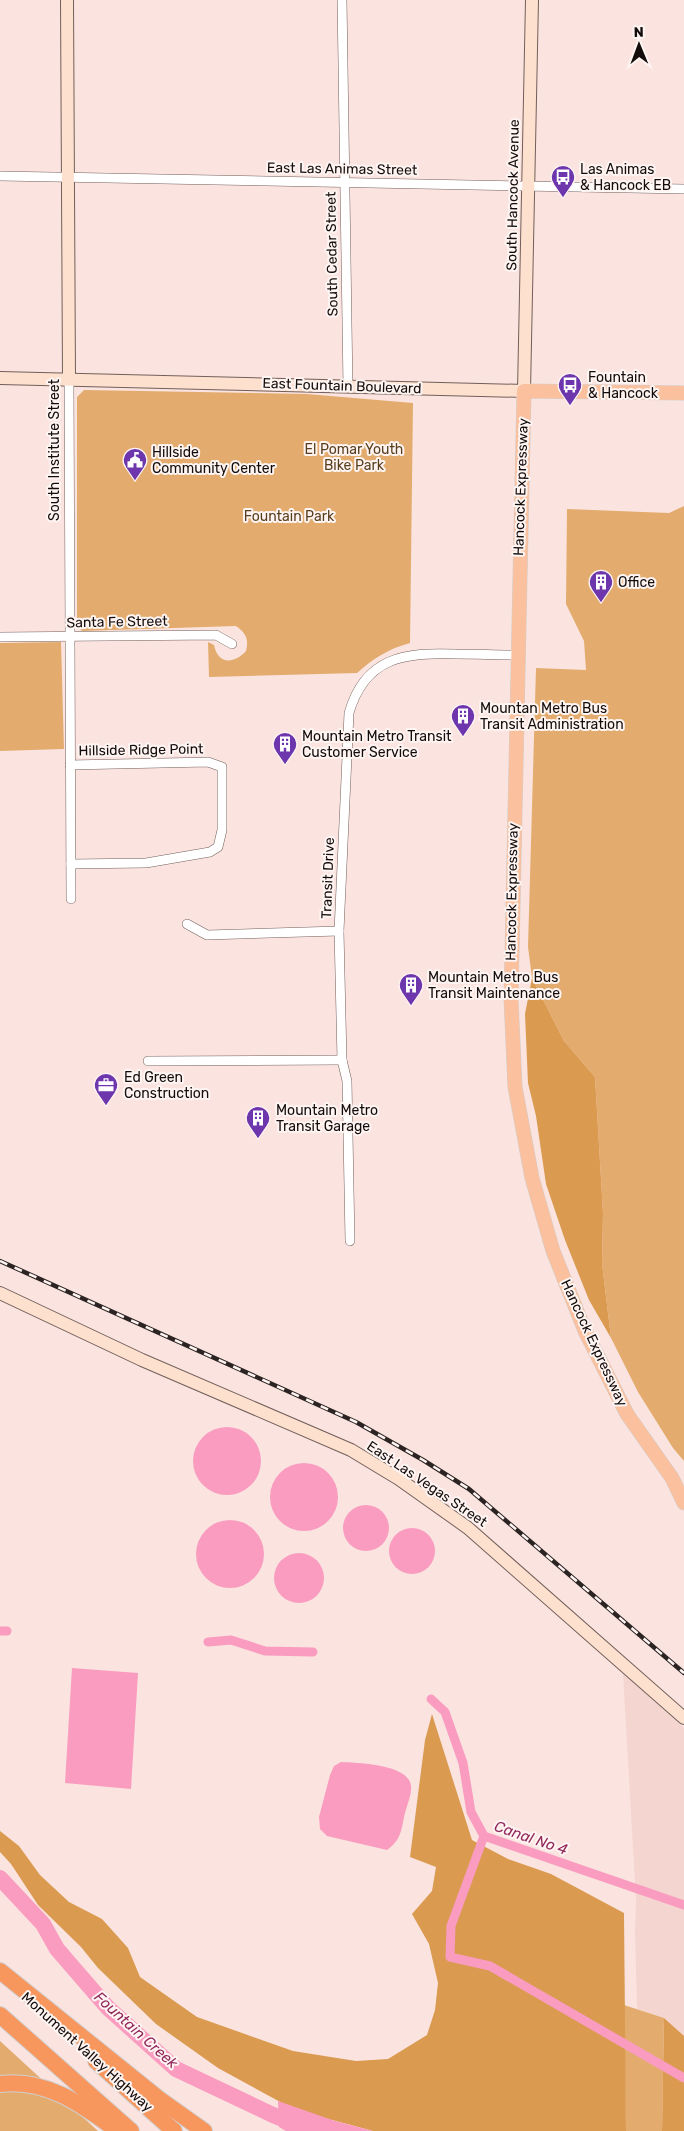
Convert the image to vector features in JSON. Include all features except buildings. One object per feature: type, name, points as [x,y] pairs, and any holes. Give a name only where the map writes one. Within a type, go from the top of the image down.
[{"type":"highway","name":"Monument Valley Highway","points":[[0,1972],[174,2131]]},
{"type":"highway","points":[[0,1972],[158,2099],[204,2131]]},
{"type":"highway","name":"Monument Valley Highway","points":[[0,2015],[131,2131]]},
{"type":"highway","points":[[0,2084],[25,2083],[51,2090],[75,2100],[118,2131]]},
{"type":"main road","name":"East Fountain Boulevard","points":[[524,391],[684,393]]},
{"type":"main road","name":"Hancock Expressway","points":[[524,391],[511,999],[515,1087],[532,1178],[552,1252],[585,1331],[627,1414],[678,1481],[684,1503]]},
{"type":"street","name":"South Institute Street","points":[[66,0],[71,899]]},
{"type":"street","name":"South Cedar Street","points":[[342,0],[348,387]]},
{"type":"street","name":"South Hancock Avenue","points":[[524,391],[532,0]]},
{"type":"street","name":"East Las Animas Street","points":[[0,176],[684,189]]},
{"type":"street","name":"East Fountain Boulevard","points":[[0,378],[524,391]]},
{"type":"street","name":"Santa Fe Street","points":[[0,637],[216,635],[232,644]]},
{"type":"street","name":"Transit Drive","points":[[350,1241],[347,1081],[342,1060],[339,931],[347,728],[351,705],[360,686],[381,666],[395,658],[411,654],[518,655]]},
{"type":"street","name":"Hillside Ridge Point","points":[[70,765],[208,762],[222,767],[222,830],[218,846],[210,852],[146,863],[71,864]]},
{"type":"street","points":[[187,924],[206,935],[339,931]]},
{"type":"street","points":[[148,1061],[342,1060]]},
{"type":"street","name":"East Las Vegas Street","points":[[0,1293],[142,1360],[351,1450],[399,1479],[468,1528],[684,1718]]},
{"type":"shaded area","points":[[532,978],[564,1041],[595,1077],[603,1213],[602,1263],[611,1338],[589,1300],[565,1240],[546,1184],[536,1116],[528,1083],[525,1014]]},
{"type":"shaded area","points":[[227,1427],[240,1430],[251,1437],[258,1448],[261,1461],[258,1474],[251,1485],[240,1492],[227,1495],[214,1492],[203,1485],[196,1474],[193,1461],[196,1448],[203,1437],[214,1430]]},
{"type":"shaded area","points":[[304,1463],[317,1466],[328,1473],[335,1484],[338,1497],[335,1510],[328,1521],[317,1528],[304,1531],[291,1528],[280,1521],[273,1510],[270,1497],[273,1484],[280,1473],[291,1466]]},
{"type":"shaded area","points":[[361,1505],[371,1505],[383,1511],[388,1519],[388,1537],[383,1545],[375,1550],[361,1551],[353,1548],[346,1541],[343,1533],[343,1523],[346,1515],[353,1508]]},
{"type":"shaded area","points":[[230,1520],[243,1523],[254,1530],[261,1541],[264,1554],[261,1567],[254,1578],[243,1585],[230,1588],[217,1585],[206,1578],[199,1567],[196,1554],[199,1541],[206,1530],[217,1523]]},
{"type":"shaded area","points":[[407,1528],[417,1528],[429,1534],[434,1542],[434,1560],[429,1568],[421,1573],[407,1574],[399,1571],[392,1564],[389,1556],[389,1546],[392,1538],[399,1531]]},
{"type":"shaded area","points":[[299,1553],[313,1557],[320,1564],[324,1578],[320,1592],[313,1599],[299,1603],[285,1599],[278,1592],[274,1578],[278,1564],[285,1557]]},
{"type":"shaded area","points":[[72,1668],[138,1673],[131,1789],[65,1783]]},
{"type":"shaded area","points":[[623,1673],[684,1728],[684,2036],[664,2018],[637,2009],[636,1901]]},
{"type":"shaded area","points":[[432,1714],[472,1840],[508,1859],[551,1874],[624,1913],[626,2131],[373,2131],[295,2110],[218,2068],[156,2024],[98,1968],[81,1947],[38,1905],[11,1864],[0,1852],[0,1831],[19,1846],[40,1875],[69,1902],[102,1919],[128,1948],[140,1977],[197,2017],[293,2051],[356,2061],[388,2059],[427,2035],[435,2010],[438,1983],[429,1944],[412,1914],[432,1891],[436,1867],[410,1857],[425,1740]]},
{"type":"shaded area","points":[[341,1762],[382,1766],[402,1773],[408,1779],[411,1792],[402,1829],[396,1842],[387,1850],[327,1836],[320,1829],[319,1817],[330,1775],[334,1766]]},
{"type":"shaded area","points":[[664,2018],[684,2036],[684,2131],[662,2131]]},
{"type":"shaded area","points":[[278,2101],[335,2121],[373,2131],[286,2131],[279,2127]]},
{"type":"green space","name":"Fountain Park","points":[[84,390],[307,394],[413,403],[410,643],[382,655],[357,673],[209,677],[208,642],[214,645],[219,656],[227,660],[232,660],[246,651],[246,637],[236,626],[82,631],[78,627],[77,622],[77,397]]},
{"type":"green space","points":[[684,506],[684,1461],[673,1448],[638,1392],[611,1338],[602,1263],[603,1213],[595,1077],[564,1041],[532,978],[528,947],[536,668],[586,670],[584,641],[566,604],[567,509],[669,513]]},
{"type":"green space","points":[[61,642],[64,749],[0,751],[0,643]]},
{"type":"green space","points":[[624,2005],[664,2018],[662,2131],[626,2131]]},
{"type":"green space","points":[[0,2041],[98,2131],[0,2131]]},
{"type":"waterway","name":"Canal No 4","points":[[0,1631],[7,1631]]},
{"type":"waterway","name":"Canal No 4","points":[[208,1642],[231,1640],[265,1651],[313,1652]]},
{"type":"waterway","name":"Canal No 4","points":[[431,1699],[445,1712],[463,1763],[471,1812],[484,1836],[684,1905]]},
{"type":"waterway","points":[[484,1836],[451,1926],[450,1957],[490,1966],[684,2078]]},
{"type":"waterway","name":"Fountain Creek","points":[[0,1878],[43,1924],[57,1949],[108,2008],[176,2069],[273,2115],[313,2131]]},
{"type":"railway","points":[[0,1261],[356,1422],[423,1460],[469,1489],[684,1673]]},
{"type":"place","name":"Las Animas & Hancock EB","points":[[563,198]]},
{"type":"place","name":"Fountain & Hancock","points":[[570,406]]},
{"type":"place","name":"Hillside Community Center","points":[[135,481]]},
{"type":"place","name":"Office","points":[[601,603]]},
{"type":"place","name":"Mountan Metro Bus Transit Administration","points":[[463,737]]},
{"type":"place","name":"Mountain Metro Transit Customer Service","points":[[285,765]]},
{"type":"place","name":"Mountain Metro Bus Transit Maintenance","points":[[411,1006]]},
{"type":"place","name":"Ed Green Construction","points":[[106,1106]]},
{"type":"place","name":"Mountain Metro Transit Garage","points":[[258,1139]]},
{"type":"park label","name":"El Pomar Youth Bike Park","points":[[354,458]]}]
